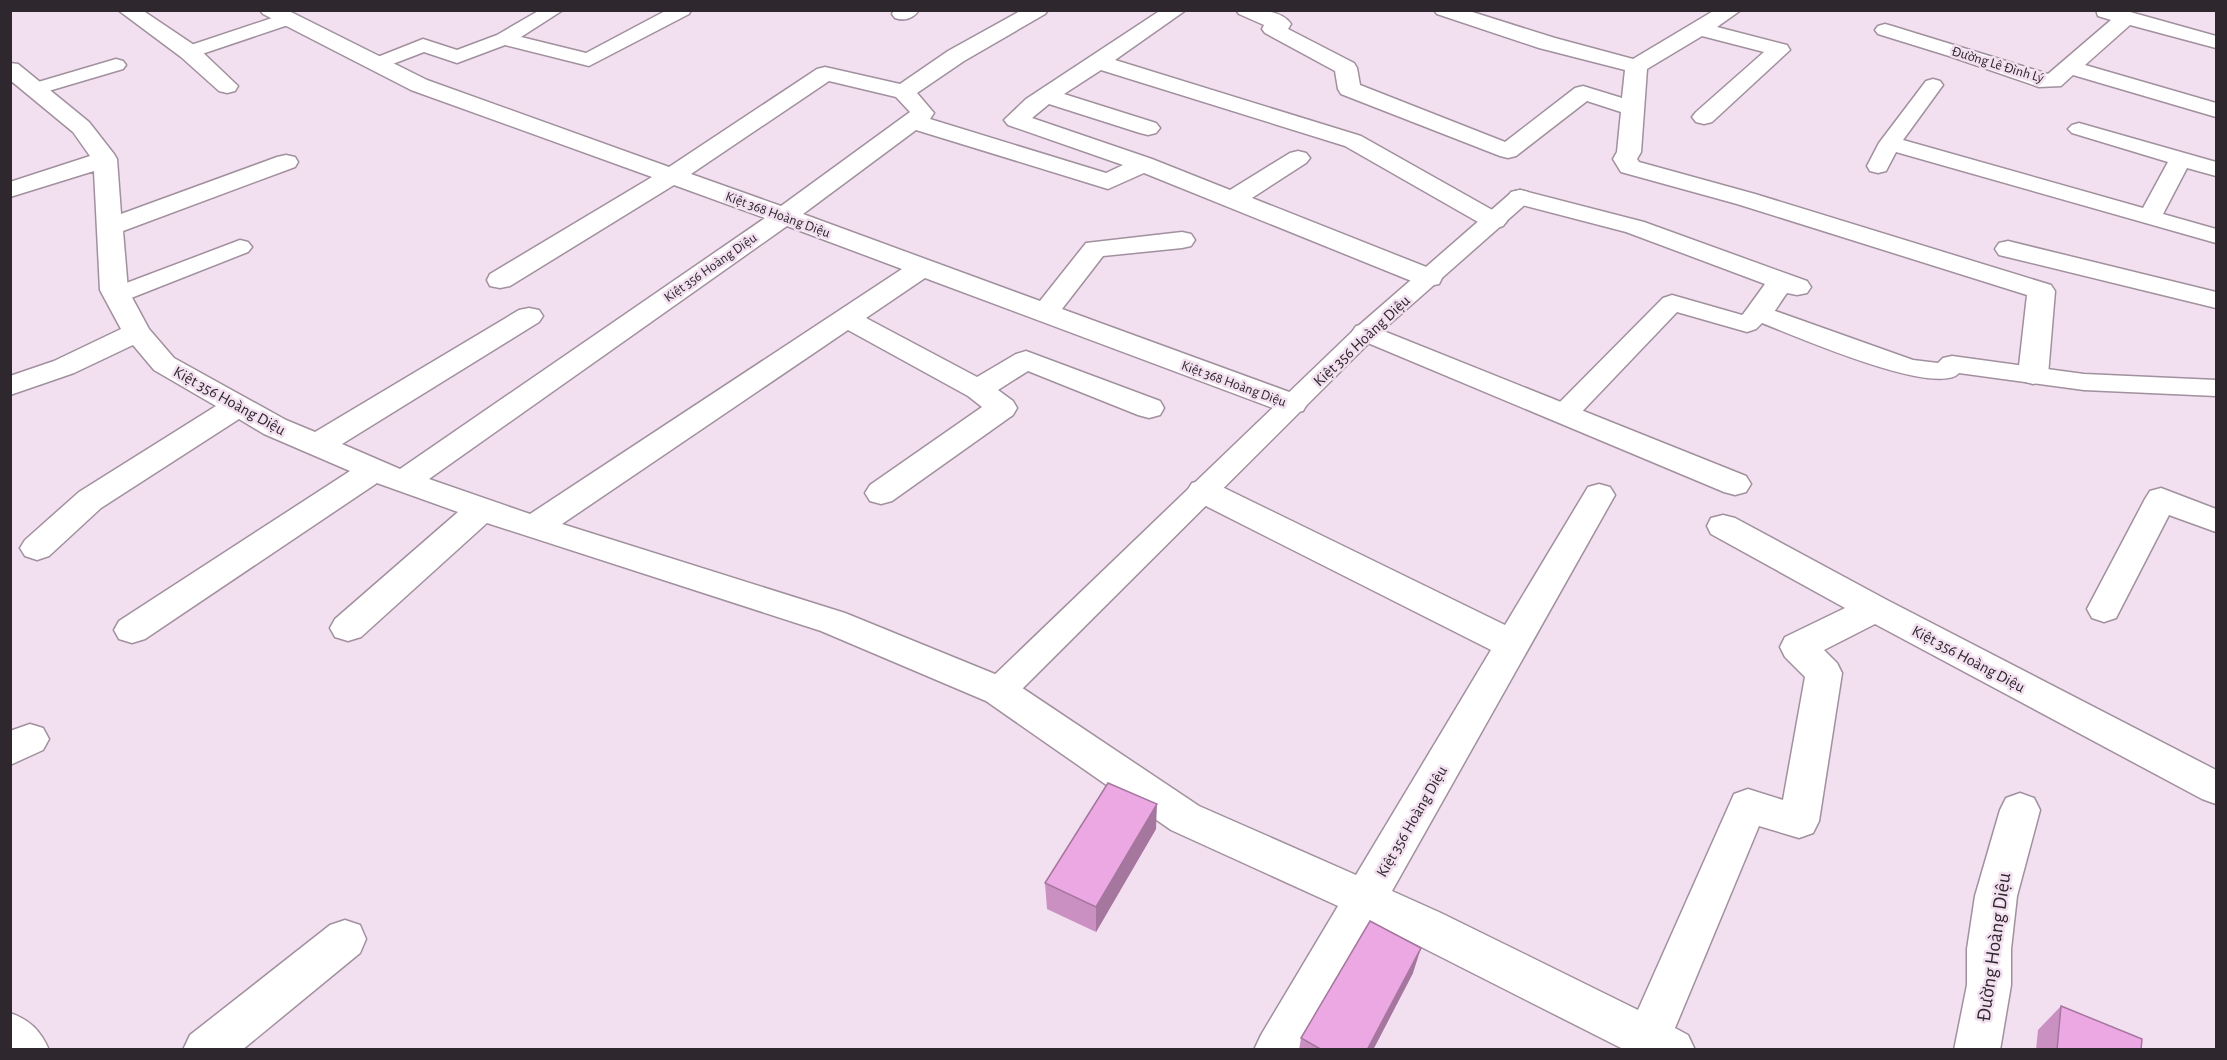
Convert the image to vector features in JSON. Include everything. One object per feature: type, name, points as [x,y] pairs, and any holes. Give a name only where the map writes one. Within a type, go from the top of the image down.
[{"type":"street","points":[[128,10],[189,52],[227,86]]},
{"type":"street","points":[[904,92],[956,56],[1038,10]]},
{"type":"street","points":[[1176,10],[1047,96],[1016,120],[1143,164],[1429,278]]},
{"type":"street","points":[[1246,10],[1281,24],[1272,29],[1346,68],[1348,88],[1509,152],[1583,93],[1633,108]]},
{"type":"street","points":[[1444,10],[1547,43],[1636,66],[1731,10]]},
{"type":"street","points":[[2100,10],[2217,42]]},
{"type":"street","name":"Kiệt 368 Hoàng Diệu","points":[[278,15],[418,85],[673,175],[1292,404]]},
{"type":"street","name":"Đường Lê Đình Lý","points":[[1885,30],[2039,80],[2053,81],[2126,18]]},
{"type":"street","points":[[1700,29],[1779,50],[1704,117]]},
{"type":"street","points":[[1099,62],[1353,141],[1494,221]]},
{"type":"street","points":[[1636,66],[1629,152],[1625,159],[1630,167],[1746,199],[2041,291],[2033,375]]},
{"type":"street","points":[[2068,67],[2217,110]]},
{"type":"street","points":[[500,280],[673,175],[825,74],[904,92],[923,113],[912,121]]},
{"type":"street","points":[[10,190],[105,159],[81,127],[23,79]]},
{"type":"street","points":[[1047,96],[1148,128]]},
{"type":"street","points":[[912,121],[1108,182],[1143,164]]},
{"type":"street","name":"Kiệt 356 Hoàng Diệu","points":[[388,476],[784,216],[912,121]]},
{"type":"street","points":[[1232,200],[1298,158]]},
{"type":"street","name":"Kiệt 356 Hoàng Diệu","points":[[105,159],[114,290],[137,332],[164,364],[275,427],[388,476],[534,527],[833,622],[999,691],[1185,818],[1367,898],[1660,1044]]},
{"type":"street","points":[[110,227],[286,162]]},
{"type":"street","name":"Kiệt 356 Hoàng Diệu","points":[[1520,197],[1635,227],[1789,284],[1758,313]]},
{"type":"street","points":[[1046,312],[1095,249],[1182,240]]},
{"type":"street","points":[[2003,278],[2009,240],[2217,300]]},
{"type":"street","points":[[534,527],[923,267]]},
{"type":"street","points":[[317,445],[529,316]]},
{"type":"street","points":[[846,318],[978,389],[1002,408],[881,493]]},
{"type":"street","points":[[10,386],[64,368],[137,332]]},
{"type":"street","points":[[1366,332],[1735,484]]},
{"type":"street","points":[[978,389],[1026,360],[1149,408]]},
{"type":"street","points":[[37,548],[90,500],[238,406]]},
{"type":"street","points":[[132,630],[388,476]]},
{"type":"street","points":[[1203,491],[1513,645]]},
{"type":"street","name":"Kiệt 356 Hoàng Diệu","points":[[1277,1050],[1599,495]]},
{"type":"street","points":[[2104,609],[2162,499],[2217,521]]},
{"type":"street","points":[[348,628],[482,509]]},
{"type":"street","name":"Kiệt 356 Hoàng Diệu","points":[[1723,526],[1875,609],[2217,788]]},
{"type":"street","points":[[1660,1044],[1748,806],[1798,821],[1824,673],[1798,647],[1875,609]]},
{"type":"street","name":"Đường Hoàng Diệu","points":[[1977,1050],[1989,985],[1989,949],[1996,896],[2020,810]]},
{"type":"street","points":[[206,1050],[345,939]]},
{"type":"street","points":[[10,1034],[26,1050]]},
{"type":"lane","points":[[377,64],[423,45],[458,57],[504,39],[554,10]]},
{"type":"lane","points":[[504,39],[589,60],[682,10]]},
{"type":"lane","points":[[189,52],[278,15]]},
{"type":"lane","points":[[23,79],[116,65]]},
{"type":"lane","points":[[1878,166],[1890,143],[1933,85]]},
{"type":"lane","points":[[2079,129],[2217,169]]},
{"type":"lane","points":[[1890,143],[2217,236]]},
{"type":"lane","points":[[2150,217],[2181,159]]},
{"type":"lane","name":"Kiệt 356 Hoàng Diệu","points":[[999,691],[1366,332],[1520,197]]},
{"type":"lane","points":[[117,295],[240,247]]},
{"type":"lane","points":[[1564,414],[1672,303],[1747,324],[1758,313],[1909,368],[1946,372],[1952,364],[2084,382],[2217,388]]},
{"type":"building","points":[[1108,783],[1157,804],[1096,907],[1045,883]]},
{"type":"building","points":[[1370,921],[1421,948],[1367,1050],[1322,1050],[1301,1038]]},
{"type":"building","points":[[2061,1006],[2142,1039],[2141,1050],[2057,1050]]}]
